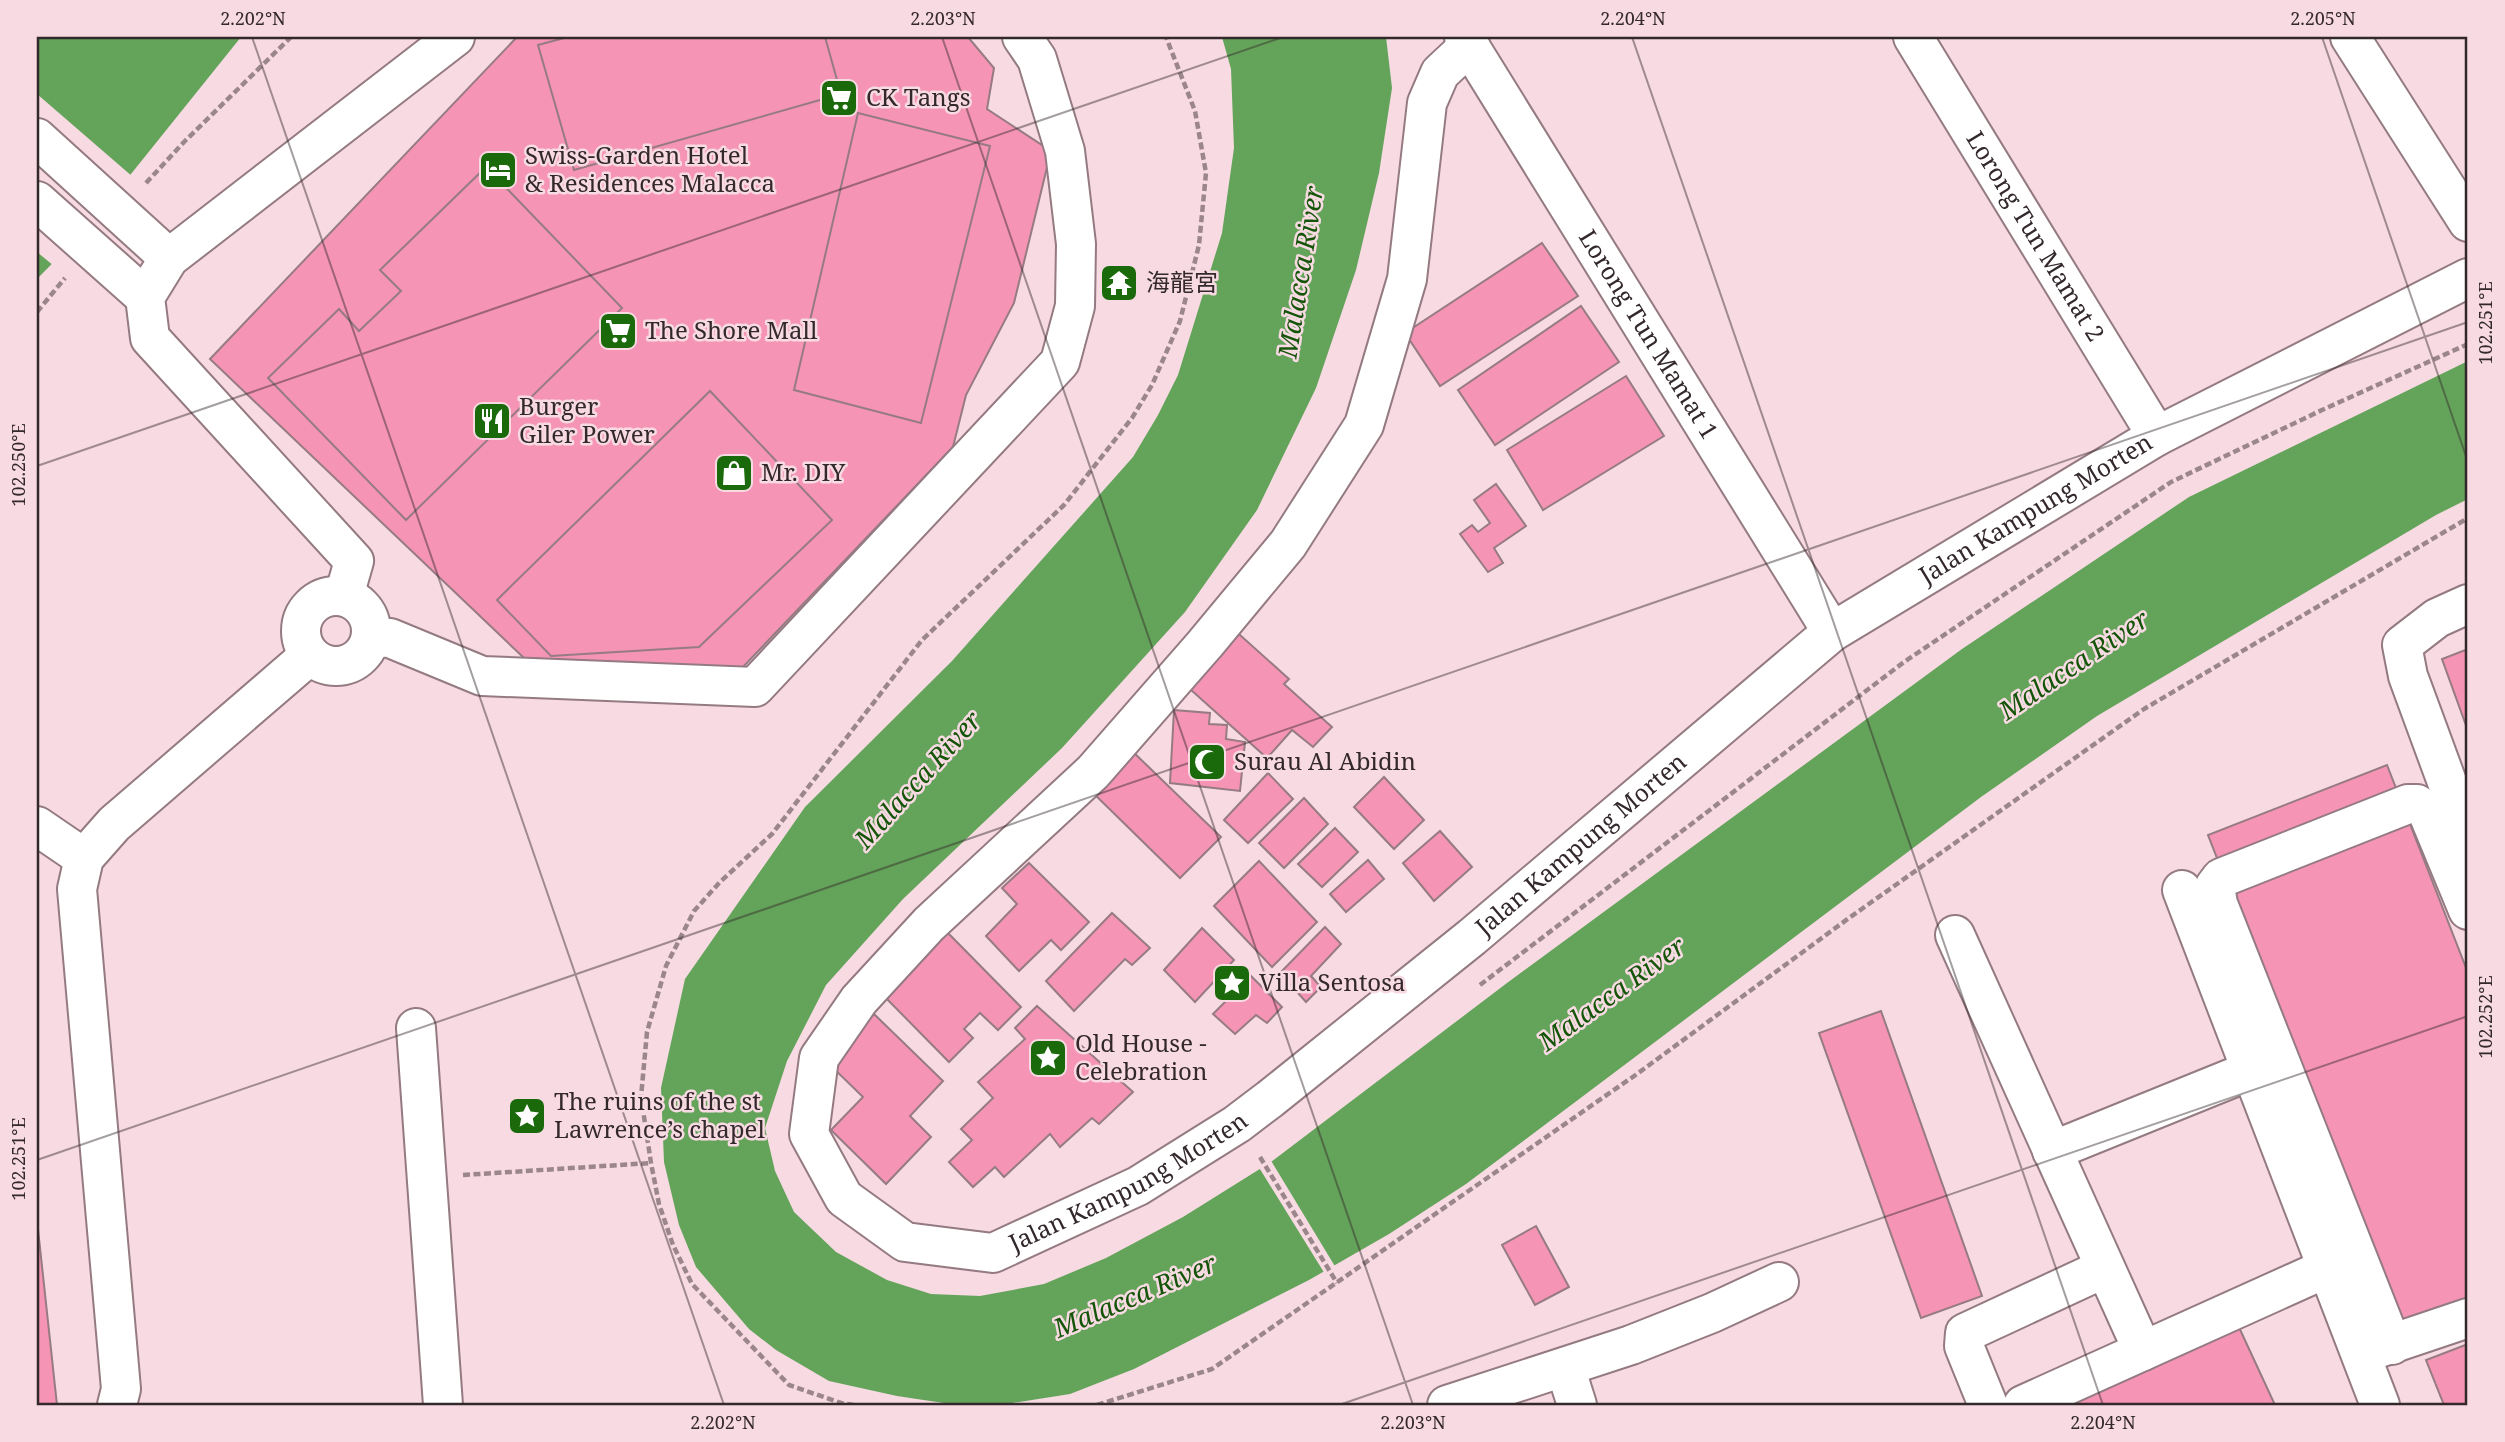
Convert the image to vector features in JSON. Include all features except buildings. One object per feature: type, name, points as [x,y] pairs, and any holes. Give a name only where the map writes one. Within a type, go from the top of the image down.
[{"type":"street","points":[[344,596],[354,561],[150,338],[145,297],[169,258],[455,37]]},
{"type":"street","points":[[371,637],[390,638],[482,676],[755,688],[1060,362],[1075,306],[1076,244],[1065,151],[1037,59],[1022,37]]},
{"type":"street","name":"Lorong Tun Mamat 2","points":[[1913,37],[2157,436]]},
{"type":"street","points":[[2350,37],[2468,222]]},
{"type":"street","name":"Jalan Kampung Morten","points":[[1467,41],[1440,73],[1427,103],[1407,279],[1364,425],[1288,544],[1205,645],[1093,772],[929,924],[859,1000],[819,1058],[809,1134],[844,1198],[905,1242],[993,1252],[1138,1186],[1237,1125],[1472,937],[1832,632],[2157,436],[2468,278]]},
{"type":"street","name":"Lorong Tun Mamat 1","points":[[1467,41],[1832,632]]},
{"type":"street","points":[[37,138],[169,258]]},
{"type":"street","points":[[37,201],[145,297]]},
{"type":"street","points":[[344,596],[356,601],[364,609],[370,620],[371,637],[363,654],[355,662],[331,666],[310,655],[301,634],[306,612],[323,597],[344,596]]},
{"type":"street","points":[[2468,604],[2437,618],[2402,645],[2408,676],[2468,839]]},
{"type":"street","points":[[123,1400],[77,889],[84,858],[114,824],[310,655]]},
{"type":"street","points":[[2380,1405],[2376,1349],[2218,904],[2215,886],[2221,878],[2408,804],[2417,804],[2427,811],[2468,910]]},
{"type":"street","points":[[37,826],[84,858]]},
{"type":"street","points":[[2182,890],[2327,1268],[2376,1349]]},
{"type":"street","points":[[1955,935],[2143,1351]]},
{"type":"street","points":[[416,1028],[443,1405]]},
{"type":"street","points":[[2052,1151],[2252,1070]]},
{"type":"street","points":[[1988,1405],[1964,1346],[1965,1334],[2105,1268]]},
{"type":"street","points":[[2023,1405],[2327,1268]]},
{"type":"street","points":[[1447,1405],[1631,1345],[1700,1318],[1779,1282]]},
{"type":"street","points":[[2376,1349],[2468,1318]]},
{"type":"street","points":[[1565,1367],[1577,1405]]},
{"type":"path","points":[[145,185],[184,142],[291,37]]},
{"type":"path","points":[[854,1405],[789,1385],[692,1284],[673,1245],[659,1204],[651,1163],[641,1097],[647,1032],[666,966],[694,911],[720,882],[772,834],[922,640],[1064,505],[1132,418],[1152,385],[1180,321],[1199,245],[1206,173],[1195,111],[1166,37]]},
{"type":"path","points":[[37,312],[68,275]]},
{"type":"path","points":[[1478,986],[1904,662],[2171,482],[2468,344]]},
{"type":"path","points":[[1097,1405],[1212,1369],[1637,1074],[1849,918],[2144,709],[2468,518]]},
{"type":"path","points":[[1258,1155],[1337,1283]]},
{"type":"path","points":[[427,1177],[651,1163]]},
{"type":"water","points":[[38,37],[241,37],[90,225],[37,279]]},
{"type":"water","name":"Malacca River","points":[[1222,37],[1386,37],[1392,88],[1379,173],[1356,270],[1316,388],[1257,510],[1185,612],[1062,748],[903,899],[826,985],[787,1061],[765,1128],[775,1171],[794,1212],[836,1252],[887,1280],[931,1294],[980,1296],[1044,1284],[1106,1258],[1183,1217],[1271,1162],[1507,983],[1962,649],[2189,497],[2468,361],[2468,499],[2436,515],[2097,716],[1981,797],[1466,1184],[1389,1234],[1309,1280],[1134,1369],[1070,1394],[1012,1403],[957,1405],[897,1396],[829,1381],[776,1350],[749,1329],[696,1267],[679,1225],[664,1162],[661,1088],[685,979],[805,807],[952,661],[1133,457],[1158,415],[1178,375],[1222,233],[1234,148],[1231,69]]},
{"type":"pier","points":[[37,94],[133,177],[93,227],[54,266],[37,252]]},
{"type":"pier","points":[[1270,1159],[1336,1268],[1325,1274],[1258,1166]]},
{"type":"place","name":"CK Tangs","points":[[839,98]]},
{"type":"place","name":"Swiss-Garden Hotel & Residences Malacca","points":[[498,170]]},
{"type":"place","name":"海龍宮","points":[[1119,283]]},
{"type":"place","name":"The Shore Mall","points":[[618,331]]},
{"type":"place","name":"Burger Giler Power","points":[[492,421]]},
{"type":"place","name":"Mr. DIY","points":[[734,473]]},
{"type":"place","name":"Surau Al Abidin","points":[[1207,762]]},
{"type":"place","name":"Villa Sentosa","points":[[1232,983]]},
{"type":"place","name":"Old House - Celebration","points":[[1048,1058]]},
{"type":"place","name":"The ruins of the st Lawrence’s chapel","points":[[527,1116]]}]
